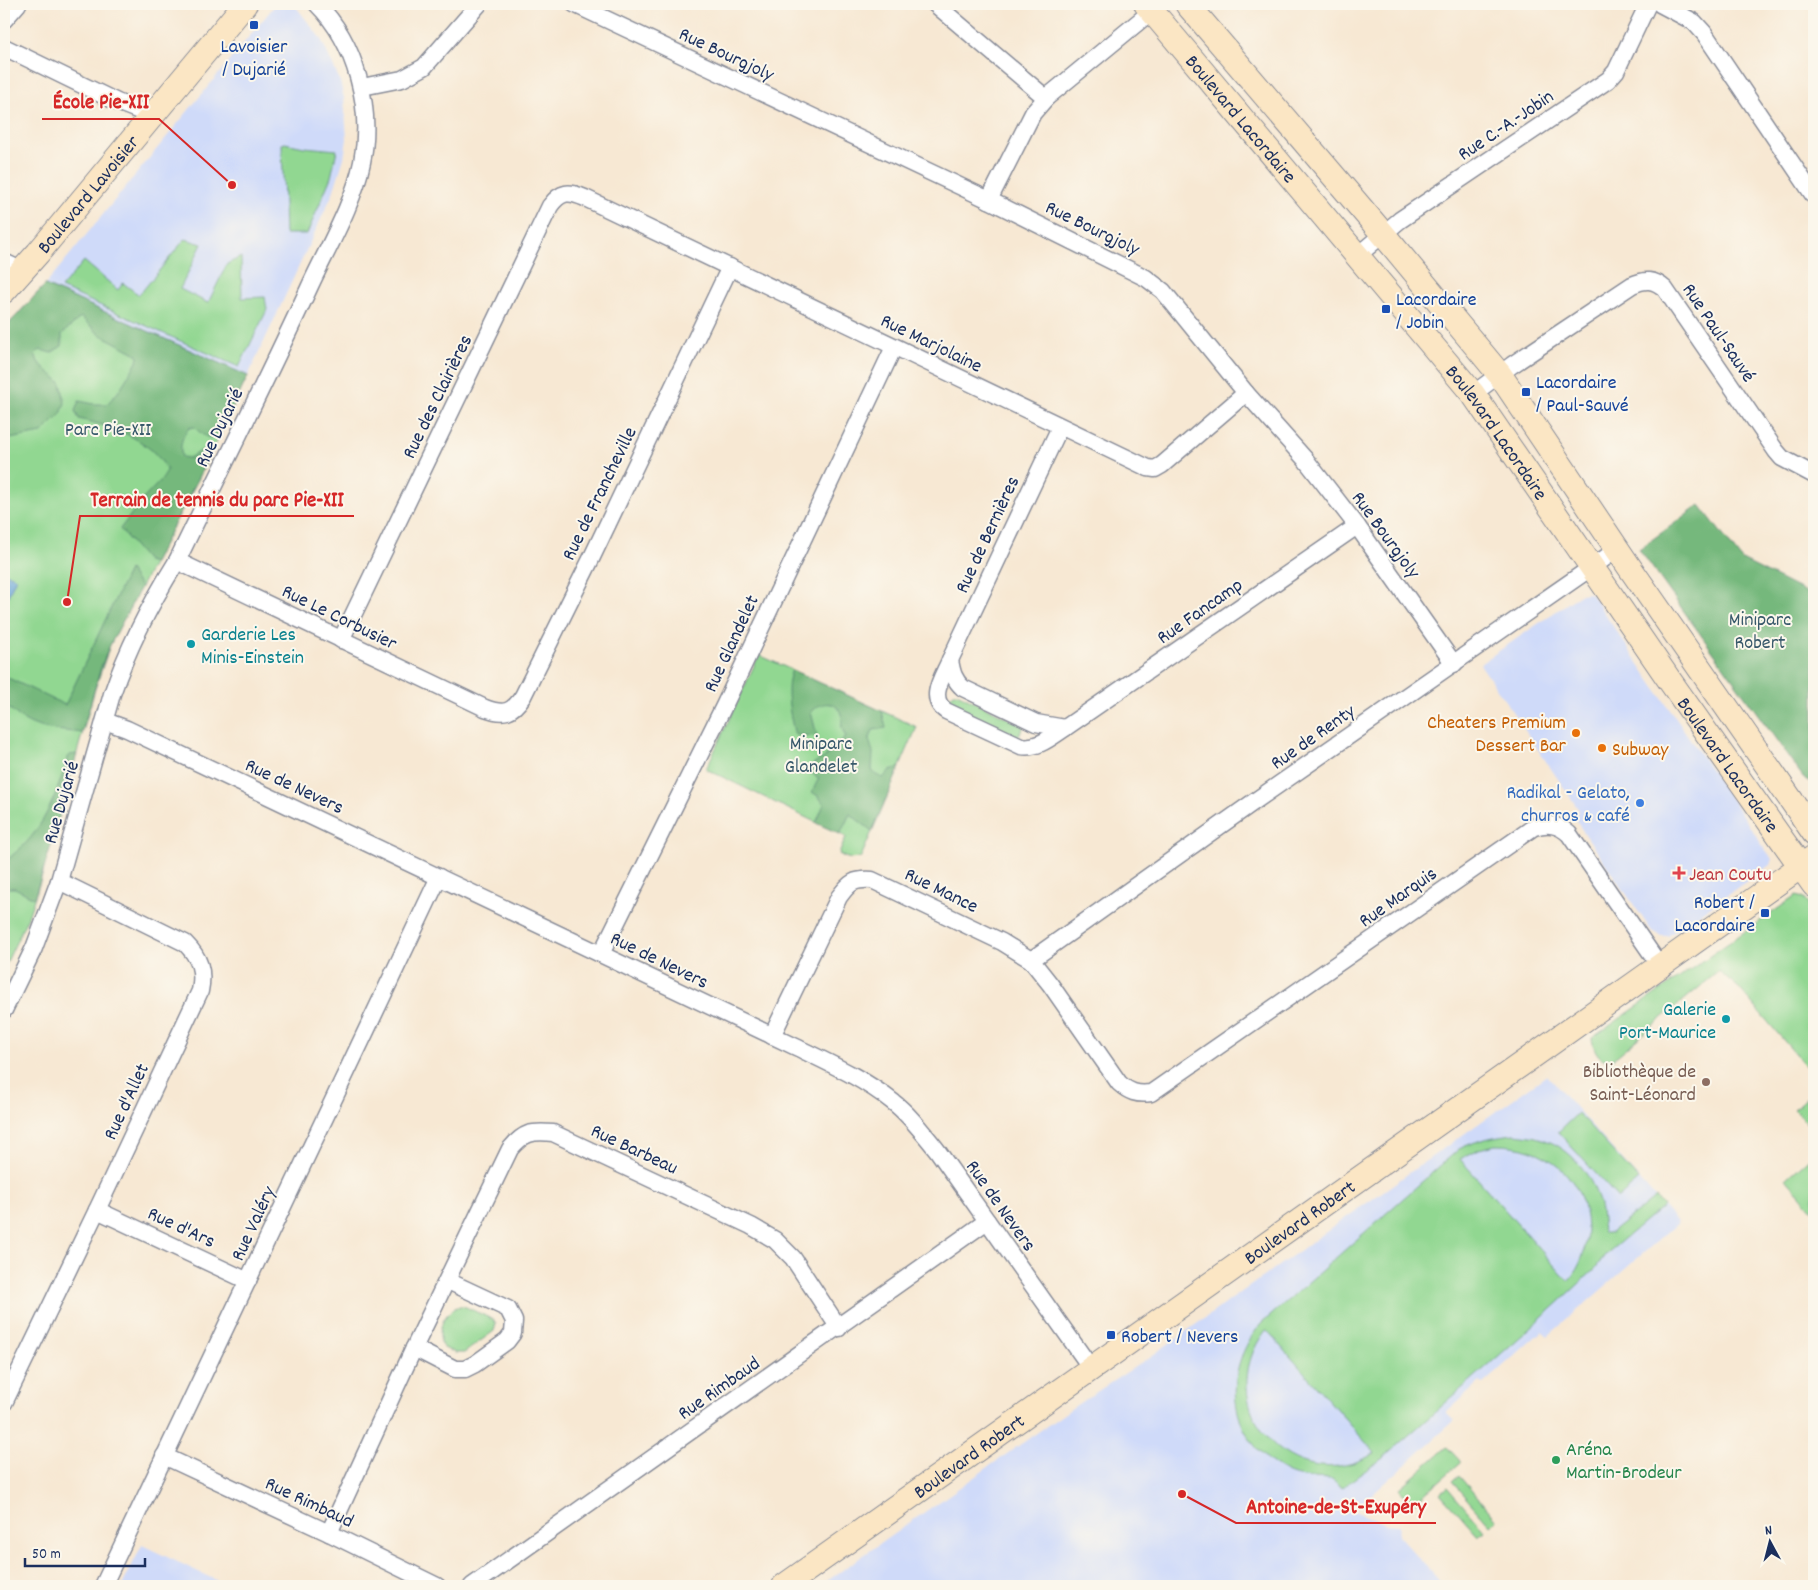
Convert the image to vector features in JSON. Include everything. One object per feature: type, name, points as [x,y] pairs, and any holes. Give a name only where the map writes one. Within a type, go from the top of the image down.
[{"type":"main road","name":"Boulevard Lavoisier","points":[[4,292],[13,266],[152,116],[246,4]]},
{"type":"main road","name":"Boulevard Lacordaire","points":[[1187,4],[1500,375],[1814,833]]},
{"type":"main road","name":"Boulevard Lacordaire","points":[[1153,6],[1473,394],[1593,568],[1807,862],[1814,885]]},
{"type":"main road","name":"Boulevard Robert","points":[[784,1586],[1807,862]]},
{"type":"street","points":[[4,20],[18,4]]},
{"type":"street","name":"Rue Dujarié","points":[[4,1010],[34,948],[59,881],[104,721],[122,666],[134,638],[162,585],[178,561],[299,310],[355,188],[365,142],[362,87],[340,34],[317,4]]},
{"type":"street","points":[[362,87],[402,79],[424,67],[479,4]]},
{"type":"street","name":"Rue Bourgjoly","points":[[574,4],[989,200],[1146,278],[1163,291],[1246,393],[1305,460],[1357,526],[1454,664]]},
{"type":"street","points":[[936,4],[1046,98]]},
{"type":"street","name":"Rue C.-A.-Jobin","points":[[1358,255],[1400,220],[1611,77],[1648,4]]},
{"type":"street","points":[[1660,4],[1694,22],[1704,33],[1814,196]]},
{"type":"street","points":[[989,200],[1033,113],[1046,98],[1153,6]]},
{"type":"street","points":[[4,47],[117,102],[152,116]]},
{"type":"street","name":"Rue des Clairières","points":[[342,640],[550,206],[555,198],[564,193],[575,194],[585,198]]},
{"type":"street","name":"Rue Marjolaine","points":[[585,198],[1141,466],[1155,468],[1162,465],[1246,393]]},
{"type":"street","name":"Rue de Francheville","points":[[485,708],[497,713],[507,711],[517,704],[523,696],[592,557],[730,267]]},
{"type":"street","name":"Rue Paul-Sauvé","points":[[1473,394],[1632,285],[1640,281],[1650,280],[1658,283],[1665,289],[1782,458],[1814,475]]},
{"type":"street","name":"Rue Glandelet","points":[[601,954],[724,706],[894,347]]},
{"type":"street","name":"Rue de Bernières","points":[[946,711],[937,700],[937,693],[950,660],[1060,426]]},
{"type":"street","name":"Rue Fancamp","points":[[946,711],[1015,744],[1028,747],[1042,743],[1357,526]]},
{"type":"street","name":"Rue de Renty","points":[[1031,960],[1255,801],[1618,549]]},
{"type":"street","name":"Rue Le Corbusier","points":[[178,561],[485,708]]},
{"type":"street","points":[[950,660],[953,675],[963,688],[1036,723],[1065,728]]},
{"type":"street","name":"Rue de Nevers","points":[[104,721],[127,730],[439,877],[848,1072],[872,1086],[894,1102],[919,1127],[937,1150],[1091,1368]]},
{"type":"street","name":"Rue Marquis","points":[[1119,1082],[1127,1090],[1139,1095],[1151,1093],[1161,1088],[1534,827],[1543,824],[1561,827],[1569,834],[1660,966]]},
{"type":"street","name":"Rue Valéry","points":[[102,1586],[439,877]]},
{"type":"street","name":"Rue Mance","points":[[772,1036],[839,897],[848,885],[859,879],[872,880],[885,884],[1002,942],[1031,960],[1119,1082]]},
{"type":"street","name":"Rue d'Allet","points":[[4,1403],[200,991],[202,978],[195,954],[185,943],[59,881]]},
{"type":"street","name":"Rue Barbeau","points":[[329,1533],[414,1348],[448,1281],[510,1149],[518,1140],[529,1133],[553,1133],[752,1226],[775,1240],[793,1258],[840,1328]]},
{"type":"street","name":"Rue d'Ars","points":[[97,1210],[248,1281]]},
{"type":"street","name":"Rue Rimbaud","points":[[472,1586],[840,1328],[988,1221]]},
{"type":"street","points":[[414,1348],[455,1369],[465,1369],[507,1341],[513,1333],[514,1321],[508,1309],[448,1281]]},
{"type":"street","name":"Rue Rimbaud","points":[[164,1456],[437,1586]]},
{"type":"shaded area","points":[[276,4],[290,4],[297,8],[321,39],[340,81],[344,98],[347,139],[344,158],[333,193],[248,376],[45,285]]},
{"type":"shaded area","points":[[1581,594],[1591,594],[1772,859],[1770,865],[1668,936],[1661,936],[1651,930],[1574,818],[1579,810],[1480,664]]},
{"type":"shaded area","points":[[1547,1075],[1678,1223],[1548,1336],[1542,1331],[1483,1384],[1480,1382],[1446,1413],[1454,1421],[1354,1511],[1386,1524],[1399,1525],[1398,1535],[1444,1586],[820,1586],[1075,1406],[1150,1357]]},
{"type":"shaded area","points":[[142,1545],[228,1586],[122,1586]]},
{"type":"green space","points":[[282,144],[337,150],[331,177],[307,234],[285,234]]},
{"type":"green space","points":[[185,239],[202,244],[180,289],[208,303],[227,264],[241,257],[242,298],[265,297],[267,310],[239,367],[61,288],[84,261],[118,290],[123,283],[139,295]]},
{"type":"green space","name":"Parc Pie-XII","points":[[45,285],[248,376],[199,478],[110,645],[95,689],[42,876],[28,917],[4,968],[4,329]]},
{"type":"green space","points":[[45,285],[248,376],[218,438],[204,436],[194,427],[189,428],[185,434],[181,445],[182,457],[189,458],[202,450],[211,453],[154,563],[147,561],[120,529],[142,500],[163,478],[167,470],[160,459],[141,442],[117,430],[79,419],[75,411],[79,401],[107,404],[118,392],[137,362],[138,357],[135,353],[99,334],[81,317],[62,334],[62,346],[51,353],[41,350],[35,353],[38,362],[61,383],[65,403],[61,414],[42,433],[4,440],[4,329]]},
{"type":"green space","name":"Miniparc Robert","points":[[1700,505],[1742,560],[1814,596],[1814,784],[1803,777],[1639,549]]},
{"type":"green space","points":[[129,570],[141,587],[110,645],[101,667],[82,733],[52,730],[31,724],[4,706],[4,676],[65,705]]},
{"type":"green space","name":"Miniparc Glandelet","points":[[759,655],[917,727],[861,857],[850,859],[839,854],[846,837],[706,769]]},
{"type":"green space","points":[[792,670],[882,711],[886,728],[873,730],[869,740],[873,752],[872,770],[876,775],[883,778],[890,770],[900,767],[872,831],[850,814],[840,834],[816,823],[824,804],[812,792],[819,778],[811,773],[814,763],[824,758],[846,737],[842,729],[842,718],[839,709],[831,704],[822,704],[811,712],[817,736],[795,735],[788,693]]},
{"type":"green space","points":[[954,693],[1024,726],[1018,737],[950,704],[948,698]]},
{"type":"green space","points":[[77,754],[34,898],[15,888],[4,888],[4,863],[35,832],[53,801],[69,755]]},
{"type":"green space","points":[[1796,896],[1803,898],[1814,912],[1814,1076],[1739,988],[1719,971],[1612,1060],[1600,1057],[1592,1038]]},
{"type":"green space","points":[[1814,1092],[1814,1133],[1794,1109]]},
{"type":"green space","points":[[1578,1113],[1639,1180],[1618,1198],[1558,1132]]},
{"type":"green space","points":[[1514,1134],[1534,1137],[1554,1144],[1563,1149],[1578,1163],[1585,1171],[1595,1190],[1602,1216],[1603,1233],[1611,1233],[1656,1197],[1663,1206],[1605,1255],[1595,1269],[1553,1308],[1383,1458],[1341,1488],[1333,1479],[1302,1477],[1285,1471],[1266,1457],[1251,1441],[1242,1423],[1236,1404],[1236,1383],[1239,1363],[1248,1343],[1261,1324],[1459,1149],[1493,1137]],"holes":[[[1495,1145],[1514,1146],[1531,1150],[1546,1157],[1559,1167],[1579,1193],[1585,1210],[1586,1243],[1580,1263],[1568,1281],[1460,1159],[1479,1149]],[[1267,1330],[1375,1453],[1344,1465],[1315,1465],[1289,1456],[1268,1438],[1253,1415],[1247,1388],[1251,1359]]]},
{"type":"green space","points":[[1814,1154],[1814,1211],[1786,1179]]},
{"type":"green space","points":[[460,1306],[494,1320],[496,1324],[494,1331],[464,1353],[455,1353],[444,1348],[441,1342],[440,1330],[449,1312]]},
{"type":"green space","points":[[1447,1447],[1461,1462],[1412,1505],[1399,1489]]},
{"type":"green space","points":[[1459,1476],[1497,1520],[1490,1525],[1452,1482]]},
{"type":"green space","points":[[1447,1487],[1485,1531],[1478,1536],[1440,1493]]},
{"type":"water","points":[[4,572],[16,578],[4,605]]},
{"type":"place","name":"Lavoisier / Dujarié","points":[[254,25]]},
{"type":"place","name":"École Pie-XII","points":[[232,185]]},
{"type":"place","name":"Lacordaire / Jobin","points":[[1386,309]]},
{"type":"place","name":"Lacordaire / Paul-Sauvé","points":[[1526,392]]},
{"type":"place","name":"Terrain de tennis du parc Pie-XII","points":[[67,602]]},
{"type":"place","name":"Garderie Les Minis-Einstein","points":[[191,644]]},
{"type":"place","name":"Cheaters Premium Dessert Bar","points":[[1576,733]]},
{"type":"place","name":"Subway","points":[[1602,748]]},
{"type":"place","name":"Radikal - Gelato, churros & café","points":[[1640,803]]},
{"type":"place","name":"Jean Coutu","points":[[1679,873]]},
{"type":"place","name":"Robert / Lacordaire","points":[[1765,913]]},
{"type":"place","name":"Galerie Port-Maurice","points":[[1726,1019]]},
{"type":"place","name":"Bibliothèque de Saint-Léonard","points":[[1706,1082]]},
{"type":"place","name":"Robert / Nevers","points":[[1111,1335]]},
{"type":"place","name":"Aréna Martin-Brodeur","points":[[1556,1460]]},
{"type":"place","name":"Antoine-de-St-Exupéry","points":[[1182,1494]]}]
